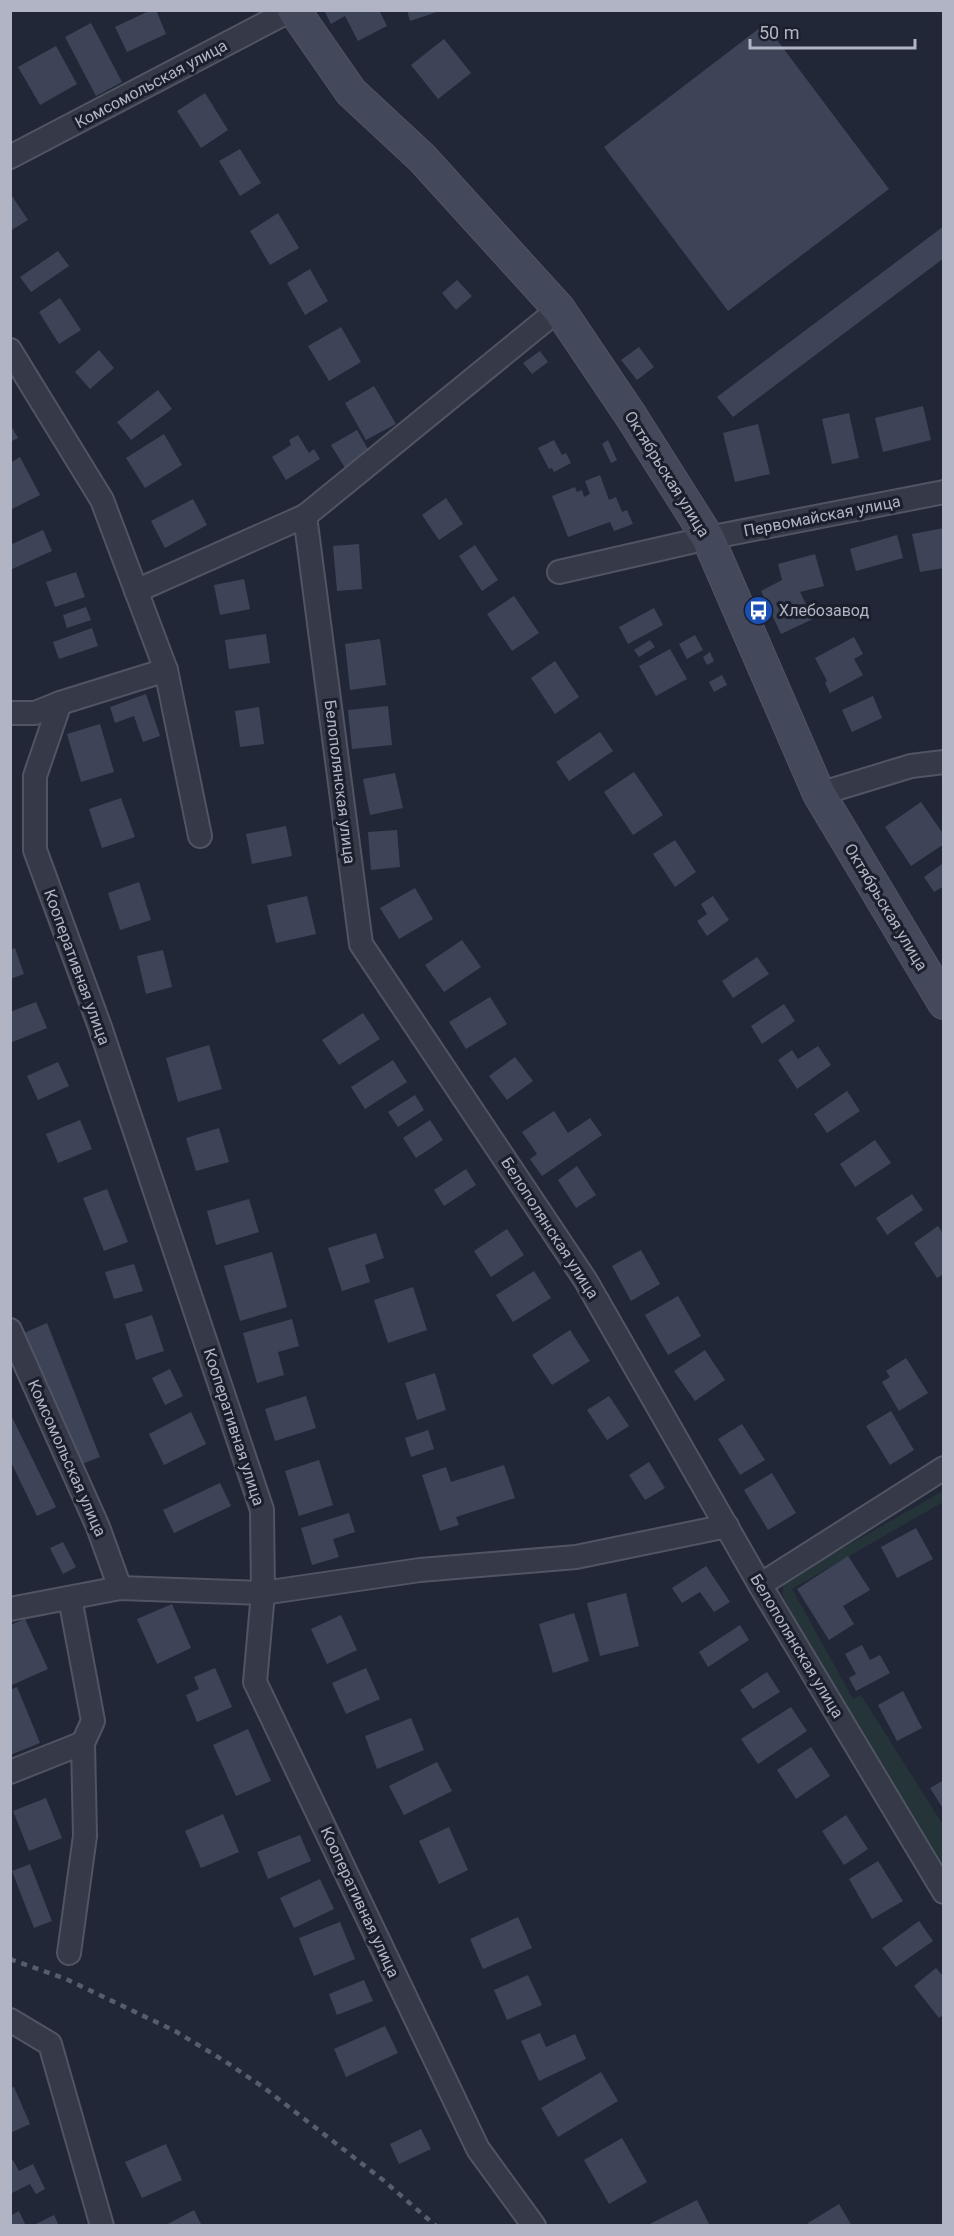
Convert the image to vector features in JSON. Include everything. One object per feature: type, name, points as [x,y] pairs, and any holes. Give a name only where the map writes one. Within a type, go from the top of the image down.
[{"type":"street","name":"Комсомольская улица","points":[[10,157],[292,10]]},
{"type":"street","name":"Октябрьская улица","points":[[292,10],[351,92],[422,158],[559,309],[631,416],[708,538],[819,794],[944,1003]]},
{"type":"street","points":[[136,591],[305,516],[559,309]]},
{"type":"street","points":[[10,350],[102,500],[166,670],[200,837]]},
{"type":"street","name":"Первомайская улица","points":[[560,572],[708,538],[944,492]]},
{"type":"street","name":"Белополянская улица","points":[[305,516],[361,944],[586,1281],[760,1585],[944,1892]]},
{"type":"street","points":[[10,713],[35,712],[166,670]]},
{"type":"street","points":[[10,696],[35,712]]},
{"type":"street","name":"Кооперативная улица","points":[[60,703],[35,776],[35,850],[100,1027],[262,1510],[263,1593],[255,1682],[478,2149],[534,2226]]},
{"type":"street","points":[[819,794],[912,766],[944,762]]},
{"type":"street","name":"Комсомольская улица","points":[[10,1330],[98,1527],[120,1588]]},
{"type":"street","points":[[760,1585],[944,1468]]},
{"type":"street","points":[[10,1609],[120,1588],[263,1593],[420,1570],[576,1557],[727,1526]]},
{"type":"street","points":[[69,1953],[85,1836],[83,1743],[93,1721],[70,1598]]},
{"type":"street","points":[[10,1772],[83,1743]]},
{"type":"street","points":[[10,2020],[50,2044],[102,2226]]},
{"type":"shaded area","points":[[943,1491],[943,1502],[792,1589],[853,1699],[861,1695],[943,1825],[943,1869],[866,1744],[782,1594],[784,1583],[794,1576]]},
{"type":"building","points":[[151,10],[156,10],[166,34],[127,52],[115,27]]},
{"type":"building","points":[[324,10],[379,10],[387,26],[358,41],[345,16],[331,24]]},
{"type":"building","points":[[407,10],[440,10],[440,11],[410,21]]},
{"type":"building","points":[[91,23],[122,82],[96,96],[65,37]]},
{"type":"building","points":[[765,24],[889,189],[728,311],[604,147]]},
{"type":"building","points":[[444,39],[471,73],[438,99],[411,65]]},
{"type":"building","points":[[56,46],[77,84],[40,105],[18,67]]},
{"type":"building","points":[[205,93],[228,130],[201,148],[177,111]]},
{"type":"building","points":[[240,149],[261,183],[240,196],[219,161]]},
{"type":"building","points":[[10,193],[28,220],[10,231]]},
{"type":"building","points":[[278,213],[299,248],[270,265],[250,231]]},
{"type":"building","points":[[944,226],[944,258],[733,417],[717,397]]},
{"type":"building","points":[[58,251],[69,266],[31,292],[20,277]]},
{"type":"building","points":[[310,269],[328,301],[305,315],[287,283]]},
{"type":"building","points":[[457,280],[472,296],[456,310],[442,293]]},
{"type":"building","points":[[60,298],[81,330],[59,344],[39,312]]},
{"type":"building","points":[[341,327],[361,362],[329,381],[308,346]]},
{"type":"building","points":[[639,347],[654,367],[637,380],[621,360]]},
{"type":"building","points":[[99,350],[114,368],[90,389],[75,372]]},
{"type":"building","points":[[540,351],[548,362],[532,374],[523,363]]},
{"type":"building","points":[[374,386],[396,424],[366,440],[345,403]]},
{"type":"building","points":[[158,390],[172,409],[131,440],[117,422]]},
{"type":"building","points":[[923,406],[931,440],[883,452],[875,418]]},
{"type":"building","points":[[849,413],[859,458],[832,464],[822,419]]},
{"type":"building","points":[[10,424],[18,438],[10,442]]},
{"type":"building","points":[[758,424],[770,474],[735,482],[723,433]]},
{"type":"building","points":[[357,430],[370,453],[345,468],[331,445]]},
{"type":"building","points":[[164,434],[182,465],[145,488],[126,458]]},
{"type":"building","points":[[298,435],[309,453],[314,449],[320,459],[286,480],[272,457],[291,445],[289,440]]},
{"type":"building","points":[[554,440],[562,455],[566,453],[571,463],[554,472],[552,468],[549,469],[538,448]]},
{"type":"building","points":[[608,440],[617,460],[611,463],[602,444]]},
{"type":"building","points":[[20,457],[40,495],[10,510],[10,463]]},
{"type":"building","points":[[600,475],[609,500],[616,497],[622,512],[627,510],[633,524],[614,531],[610,522],[568,537],[552,496],[575,487],[577,492],[582,490],[584,497],[590,494],[585,481]]},
{"type":"building","points":[[446,498],[463,524],[439,540],[422,515]]},
{"type":"building","points":[[193,499],[207,525],[165,548],[151,521]]},
{"type":"building","points":[[944,528],[944,568],[920,572],[912,534]]},
{"type":"building","points":[[43,530],[52,551],[10,570],[10,545]]},
{"type":"building","points":[[897,535],[903,558],[856,571],[850,549]]},
{"type":"building","points":[[359,544],[362,589],[337,591],[333,546]]},
{"type":"building","points":[[475,545],[498,580],[482,591],[459,556]]},
{"type":"building","points":[[815,554],[824,586],[800,592],[813,619],[781,634],[761,591],[782,580],[778,564]]},
{"type":"building","points":[[76,572],[85,597],[55,607],[46,582]]},
{"type":"building","points":[[244,579],[250,609],[220,615],[214,585]]},
{"type":"building","points":[[514,596],[539,633],[512,651],[487,614]]},
{"type":"building","points":[[86,607],[91,620],[67,628],[63,615]]},
{"type":"building","points":[[654,608],[663,625],[628,644],[619,627]]},
{"type":"building","points":[[92,628],[98,646],[59,659],[53,642]]},
{"type":"building","points":[[266,634],[270,663],[229,669],[225,640]]},
{"type":"building","points":[[695,635],[703,650],[687,659],[679,644]]},
{"type":"building","points":[[854,637],[863,654],[854,659],[863,675],[830,693],[825,683],[827,681],[815,658]]},
{"type":"building","points":[[380,639],[386,685],[350,690],[345,644]]},
{"type":"building","points":[[650,640],[655,647],[639,657],[634,650]]},
{"type":"building","points":[[670,649],[687,679],[656,696],[639,666]]},
{"type":"building","points":[[710,652],[714,661],[707,665],[703,657]]},
{"type":"building","points":[[555,661],[579,697],[555,714],[531,678]]},
{"type":"building","points":[[722,675],[727,685],[714,692],[709,682]]},
{"type":"building","points":[[146,694],[160,736],[143,742],[134,716],[115,723],[110,707]]},
{"type":"building","points":[[873,696],[882,718],[852,732],[842,710]]},
{"type":"building","points":[[388,706],[392,745],[352,749],[348,710]]},
{"type":"building","points":[[259,707],[264,744],[240,747],[235,711]]},
{"type":"building","points":[[100,724],[114,772],[81,782],[67,734]]},
{"type":"building","points":[[600,732],[613,751],[569,781],[556,762]]},
{"type":"building","points":[[634,772],[663,815],[633,835],[604,792]]},
{"type":"building","points":[[395,773],[403,808],[370,815],[363,779]]},
{"type":"building","points":[[121,798],[135,837],[102,848],[89,809]]},
{"type":"building","points":[[921,802],[944,835],[944,844],[911,866],[885,827]]},
{"type":"building","points":[[286,826],[292,856],[252,864],[246,834]]},
{"type":"building","points":[[397,830],[400,867],[371,870],[368,832]]},
{"type":"building","points":[[675,840],[696,872],[675,887],[653,854]]},
{"type":"building","points":[[942,864],[944,886],[934,892],[924,877]]},
{"type":"building","points":[[139,882],[151,920],[120,930],[108,893]]},
{"type":"building","points":[[415,888],[433,919],[399,939],[380,908]]},
{"type":"building","points":[[307,896],[316,934],[276,943],[267,905]]},
{"type":"building","points":[[713,896],[729,920],[707,936],[697,921],[707,914],[701,904]]},
{"type":"building","points":[[462,940],[481,967],[444,992],[425,965]]},
{"type":"building","points":[[15,948],[24,974],[10,979],[10,950]]},
{"type":"building","points":[[163,950],[172,987],[146,994],[137,956]]},
{"type":"building","points":[[757,957],[769,974],[733,998],[722,981]]},
{"type":"building","points":[[490,997],[507,1024],[466,1049],[449,1022]]},
{"type":"building","points":[[36,1002],[47,1028],[10,1043],[10,1012]]},
{"type":"building","points":[[784,1004],[795,1021],[762,1044],[751,1026]]},
{"type":"building","points":[[363,1013],[380,1039],[339,1065],[322,1040]]},
{"type":"building","points":[[209,1045],[222,1089],[178,1102],[166,1058]]},
{"type":"building","points":[[818,1046],[831,1065],[797,1089],[778,1060],[792,1050],[798,1059]]},
{"type":"building","points":[[515,1057],[533,1081],[507,1100],[489,1076]]},
{"type":"building","points":[[393,1060],[407,1082],[365,1109],[351,1087]]},
{"type":"building","points":[[58,1062],[69,1086],[38,1100],[27,1076]]},
{"type":"building","points":[[847,1091],[860,1111],[827,1133],[814,1114]]},
{"type":"building","points":[[415,1095],[424,1110],[398,1127],[388,1112]]},
{"type":"building","points":[[554,1111],[568,1133],[590,1118],[602,1135],[542,1176],[530,1159],[537,1154],[522,1132]]},
{"type":"building","points":[[80,1120],[92,1149],[58,1163],[46,1134]]},
{"type":"building","points":[[430,1120],[443,1140],[416,1158],[403,1138]]},
{"type":"building","points":[[219,1128],[229,1162],[196,1171],[186,1138]]},
{"type":"building","points":[[875,1140],[891,1163],[855,1187],[840,1164]]},
{"type":"building","points":[[577,1166],[596,1195],[576,1208],[558,1180]]},
{"type":"building","points":[[466,1169],[476,1185],[444,1206],[434,1190]]},
{"type":"building","points":[[107,1189],[128,1242],[104,1251],[83,1198]]},
{"type":"building","points":[[912,1194],[923,1210],[887,1235],[876,1218]]},
{"type":"building","points":[[249,1199],[259,1232],[216,1245],[207,1211]]},
{"type":"building","points":[[938,1226],[944,1235],[944,1274],[937,1278],[914,1243]]},
{"type":"building","points":[[507,1229],[524,1255],[491,1277],[474,1251]]},
{"type":"building","points":[[376,1233],[384,1258],[365,1265],[370,1282],[342,1291],[328,1248]]},
{"type":"building","points":[[641,1250],[660,1284],[631,1301],[612,1266]]},
{"type":"building","points":[[272,1252],[287,1307],[240,1321],[224,1266]]},
{"type":"building","points":[[134,1264],[143,1291],[114,1299],[105,1272]]},
{"type":"building","points":[[534,1271],[551,1298],[513,1322],[496,1295]]},
{"type":"building","points":[[413,1287],[427,1330],[388,1343],[374,1300]]},
{"type":"building","points":[[678,1296],[701,1336],[668,1355],[645,1315]]},
{"type":"building","points":[[152,1315],[164,1351],[136,1360],[125,1324]]},
{"type":"building","points":[[292,1319],[299,1346],[278,1352],[284,1375],[257,1383],[243,1333]]},
{"type":"building","points":[[47,1323],[100,1457],[77,1466],[24,1333]]},
{"type":"building","points":[[570,1330],[590,1361],[552,1385],[532,1355]]},
{"type":"building","points":[[705,1350],[725,1380],[695,1401],[674,1371]]},
{"type":"building","points":[[906,1358],[928,1393],[899,1411],[882,1382],[890,1377],[886,1371]]},
{"type":"building","points":[[170,1369],[183,1396],[165,1405],[152,1378]]},
{"type":"building","points":[[435,1373],[446,1410],[417,1420],[405,1383]]},
{"type":"building","points":[[306,1396],[316,1428],[275,1441],[265,1409]]},
{"type":"building","points":[[609,1396],[629,1426],[607,1440],[587,1410]]},
{"type":"building","points":[[891,1411],[914,1450],[890,1465],[866,1426]]},
{"type":"building","points":[[191,1412],[206,1444],[164,1465],[149,1434]]},
{"type":"building","points":[[10,1413],[56,1507],[37,1516],[10,1460]]},
{"type":"building","points":[[742,1424],[765,1460],[740,1475],[718,1439]]},
{"type":"building","points":[[428,1430],[434,1449],[411,1457],[405,1438]]},
{"type":"building","points":[[319,1460],[333,1505],[299,1516],[285,1471]]},
{"type":"building","points":[[649,1462],[665,1488],[645,1500],[629,1475]]},
{"type":"building","points":[[504,1465],[515,1498],[456,1517],[459,1525],[440,1531],[422,1475],[446,1467],[451,1482]]},
{"type":"building","points":[[772,1473],[796,1513],[768,1530],[744,1490]]},
{"type":"building","points":[[220,1483],[231,1506],[174,1533],[163,1510]]},
{"type":"building","points":[[349,1513],[355,1532],[333,1539],[339,1557],[312,1565],[301,1528]]},
{"type":"building","points":[[916,1528],[933,1559],[897,1578],[881,1547]]},
{"type":"building","points":[[63,1542],[76,1567],[63,1574],[50,1548]]},
{"type":"building","points":[[848,1556],[870,1590],[843,1606],[854,1624],[829,1640],[797,1589]]},
{"type":"building","points":[[706,1566],[730,1602],[714,1612],[700,1592],[682,1603],[672,1588]]},
{"type":"building","points":[[626,1593],[639,1646],[600,1656],[587,1603]]},
{"type":"building","points":[[172,1604],[191,1648],[157,1664],[137,1619]]},
{"type":"building","points":[[574,1613],[589,1661],[553,1673],[539,1624]]},
{"type":"building","points":[[341,1615],[357,1650],[327,1664],[311,1629]]},
{"type":"building","points":[[25,1619],[48,1669],[12,1685],[10,1625]]},
{"type":"building","points":[[740,1625],[749,1640],[708,1667],[699,1652]]},
{"type":"building","points":[[862,1645],[870,1660],[880,1655],[890,1673],[856,1691],[849,1678],[856,1674],[845,1654]]},
{"type":"building","points":[[215,1668],[232,1707],[197,1722],[186,1695],[199,1689],[194,1677]]},
{"type":"building","points":[[366,1668],[380,1699],[346,1714],[332,1683]]},
{"type":"building","points":[[767,1672],[780,1692],[753,1709],[740,1690]]},
{"type":"building","points":[[17,1687],[40,1743],[10,1755],[10,1690]]},
{"type":"building","points":[[903,1691],[922,1728],[897,1741],[878,1705]]},
{"type":"building","points":[[791,1707],[807,1731],[758,1764],[741,1739]]},
{"type":"building","points":[[411,1718],[424,1750],[377,1769],[365,1736]]},
{"type":"building","points":[[248,1729],[271,1781],[236,1796],[213,1745]]},
{"type":"building","points":[[811,1747],[830,1776],[796,1799],[777,1770]]},
{"type":"building","points":[[437,1762],[452,1791],[404,1815],[389,1786]]},
{"type":"building","points":[[944,1780],[944,1810],[930,1788]]},
{"type":"building","points":[[46,1798],[62,1838],[29,1851],[13,1811]]},
{"type":"building","points":[[223,1814],[239,1852],[201,1868],[185,1831]]},
{"type":"building","points":[[846,1815],[868,1849],[844,1865],[822,1831]]},
{"type":"building","points":[[449,1827],[468,1870],[439,1884],[419,1841]]},
{"type":"building","points":[[300,1835],[311,1861],[268,1879],[257,1852]]},
{"type":"building","points":[[878,1861],[903,1901],[872,1919],[849,1879]]},
{"type":"building","points":[[30,1864],[52,1921],[34,1928],[12,1871]]},
{"type":"building","points":[[320,1879],[334,1909],[294,1928],[280,1898]]},
{"type":"building","points":[[518,1917],[532,1948],[483,1969],[470,1939]]},
{"type":"building","points":[[919,1921],[933,1941],[896,1967],[882,1948]]},
{"type":"building","points":[[340,1922],[355,1959],[314,1976],[299,1938]]},
{"type":"building","points":[[936,1968],[944,1977],[944,2014],[939,2018],[914,1986]]},
{"type":"building","points":[[528,1975],[542,2005],[507,2020],[494,1990]]},
{"type":"building","points":[[364,1980],[373,2001],[337,2015],[329,1994]]},
{"type":"building","points":[[385,2026],[398,2053],[346,2077],[334,2049]]},
{"type":"building","points":[[540,2033],[546,2047],[575,2034],[586,2059],[539,2081],[521,2041]]},
{"type":"building","points":[[601,2072],[618,2101],[558,2137],[541,2108]]},
{"type":"building","points":[[14,2087],[30,2124],[10,2133],[10,2088]]},
{"type":"building","points":[[421,2129],[431,2149],[399,2164],[390,2144]]},
{"type":"building","points":[[622,2138],[647,2182],[609,2204],[584,2160]]},
{"type":"building","points":[[166,2144],[182,2180],[142,2198],[125,2162]]},
{"type":"building","points":[[13,2160],[19,2171],[33,2164],[45,2189],[36,2194],[30,2184],[10,2194],[10,2161]]},
{"type":"building","points":[[697,2200],[710,2226],[646,2226]]},
{"type":"building","points":[[839,2204],[852,2226],[810,2226],[808,2223]]},
{"type":"building","points":[[194,2210],[202,2226],[164,2226]]},
{"type":"building","points":[[19,2211],[26,2226],[10,2226],[10,2216]]},
{"type":"building","points":[[54,2215],[59,2226],[32,2226]]},
{"type":"railway","points":[[10,1959],[66,1979],[175,2031],[223,2060],[263,2087],[383,2180],[436,2226]]},
{"type":"place","name":"Хлебозавод","points":[[758,610]]}]
